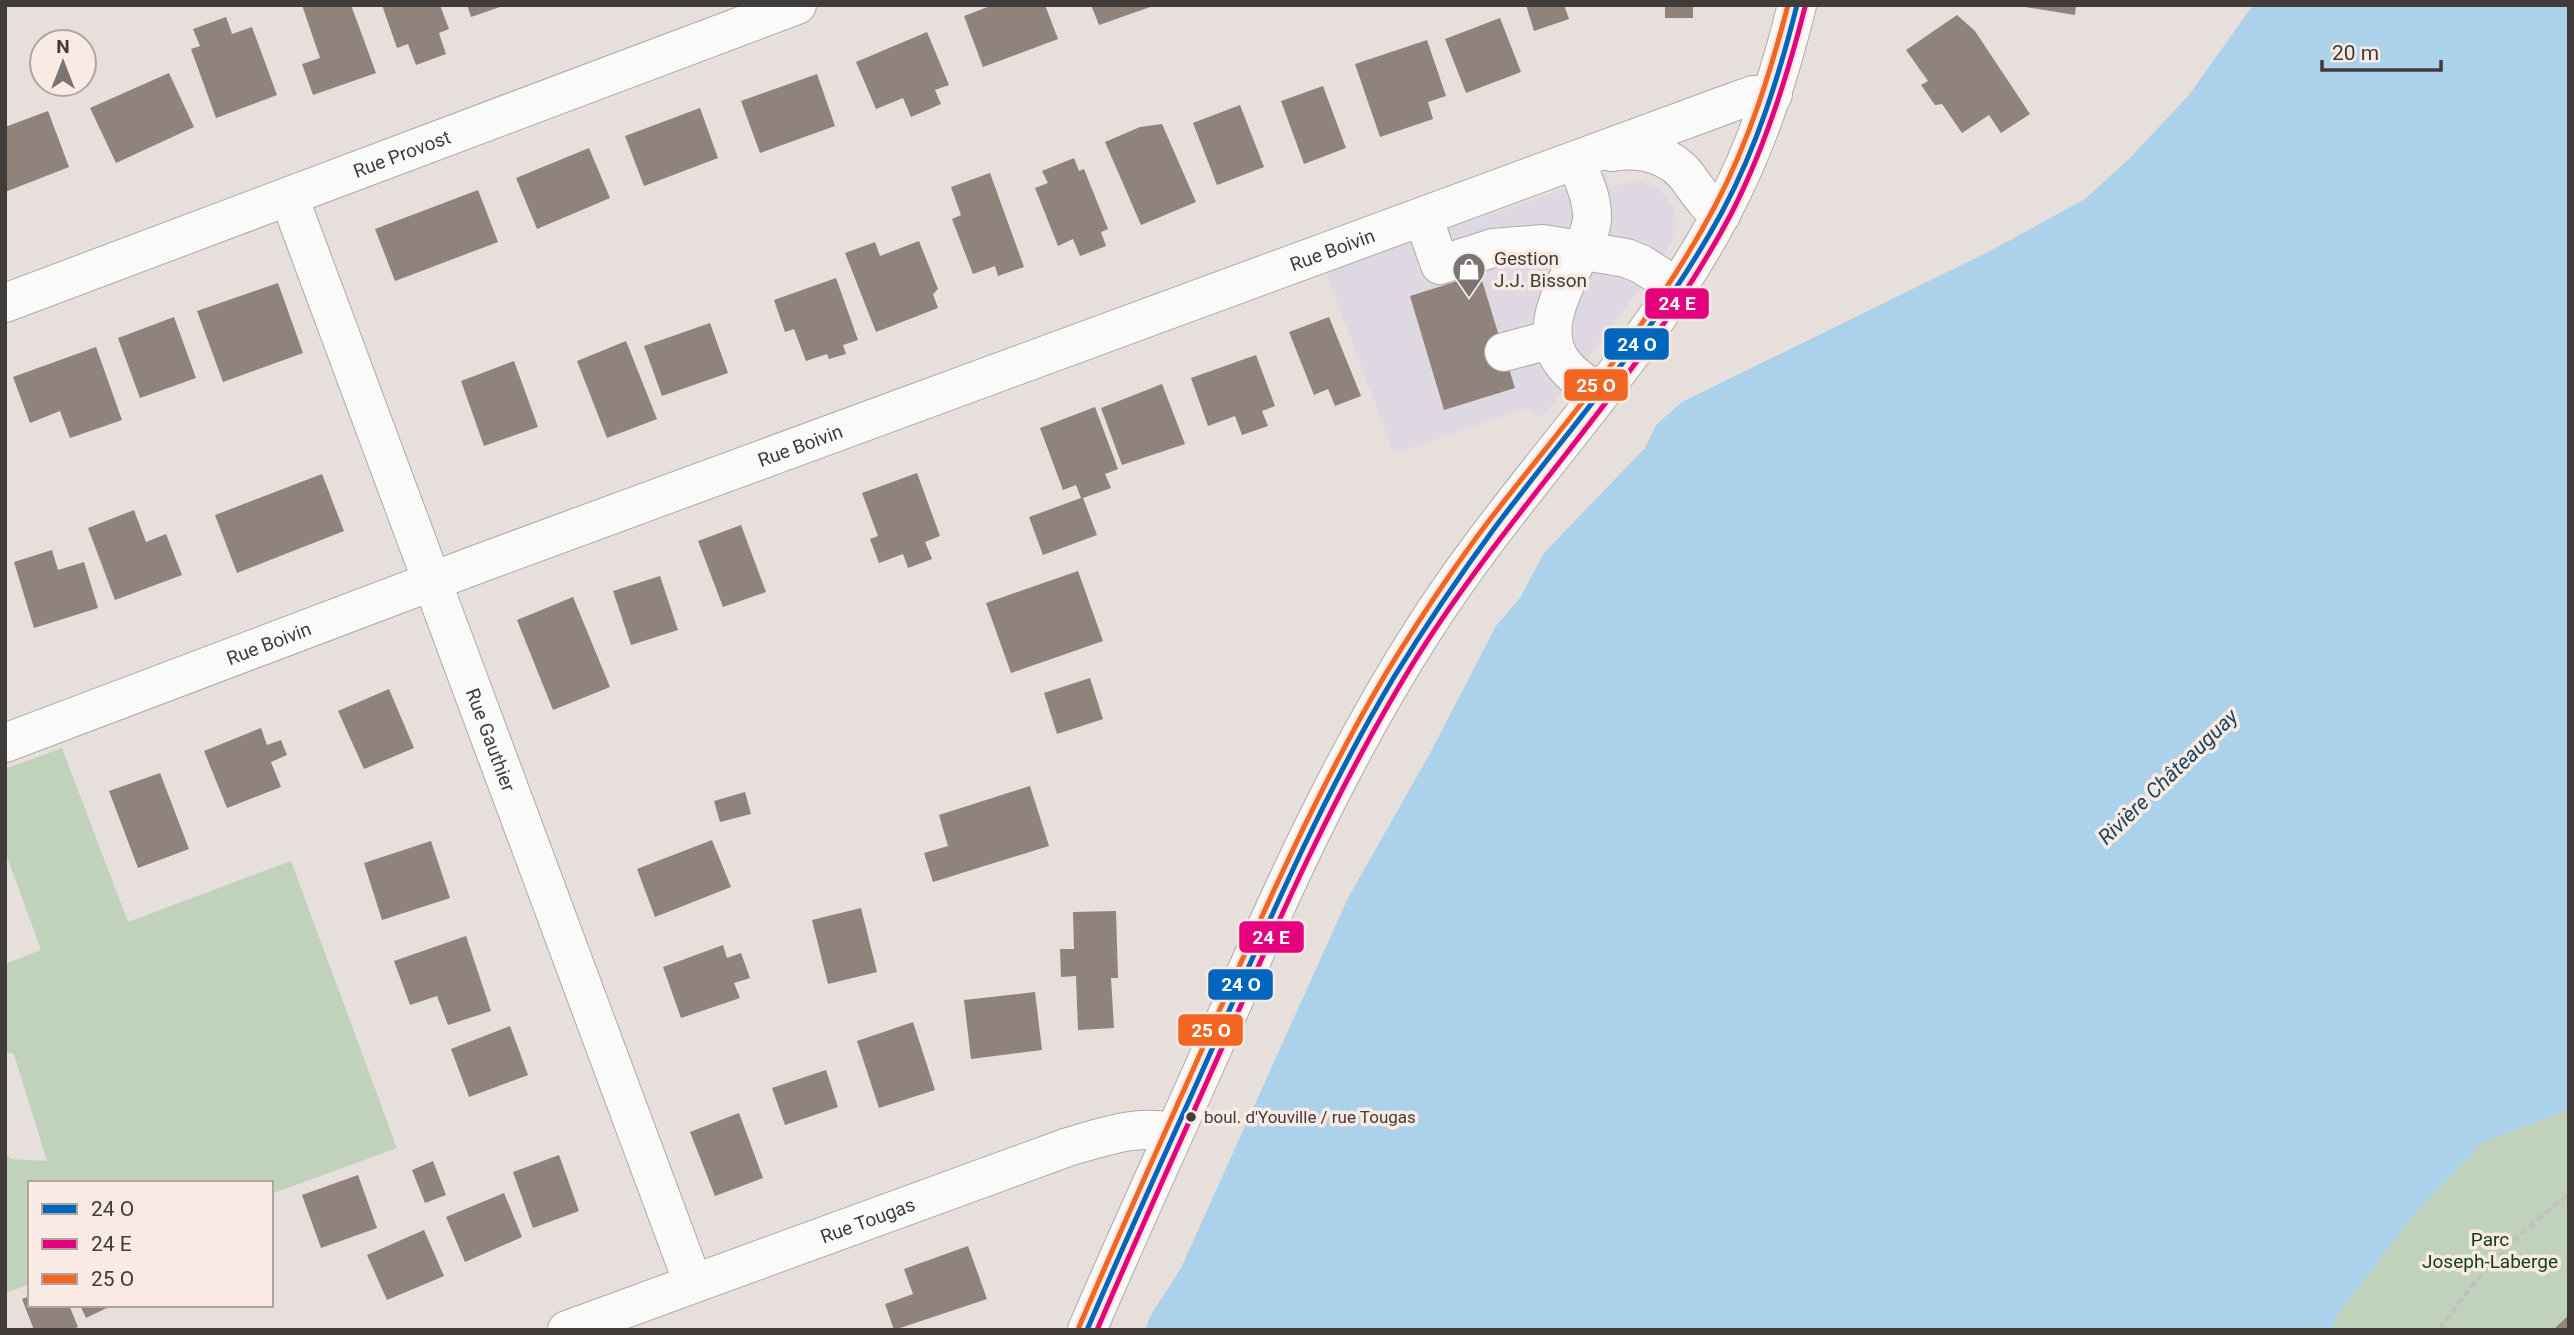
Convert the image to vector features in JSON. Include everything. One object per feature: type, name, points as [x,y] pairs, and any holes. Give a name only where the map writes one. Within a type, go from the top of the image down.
[{"type":"street","name":"Rue Provost","points":[[5,303],[797,5]]},
{"type":"street","points":[[1087,1330],[1291,871],[1331,791],[1421,633],[1479,548],[1599,394],[1677,287],[1721,215],[1751,154],[1773,94],[1797,5]]},
{"type":"street","name":"Rue Boivin","points":[[5,743],[433,582],[1754,95],[1773,94]]},
{"type":"street","name":"Rue Boivin","points":[[1586,157],[1636,151],[1665,158],[1675,164],[1691,181],[1709,207],[1721,215]]},
{"type":"street","points":[[1586,157],[1592,220],[1582,249],[1558,300],[1552,332],[1562,363],[1599,394]]},
{"type":"street","name":"Rue Gauthier","points":[[289,197],[693,1283]]},
{"type":"street","points":[[1423,217],[1440,265],[1493,248],[1543,244],[1626,258],[1641,264],[1677,287]]},
{"type":"street","points":[[1504,352],[1553,339]]},
{"type":"street","name":"Rue Tougas","points":[[567,1330],[1068,1147],[1134,1132],[1163,1130],[1174,1133]]},
{"type":"path","points":[[2440,1330],[2488,1269],[2537,1219],[2569,1194]]},
{"type":"shaded area","points":[[1606,175],[1610,186],[1641,181],[1660,190],[1673,207],[1676,226],[1663,258],[1542,418],[1526,408],[1394,454],[1325,270]]},
{"type":"green space","points":[[62,748],[128,922],[291,861],[397,1148],[273,1193],[273,1181],[28,1181],[28,1285],[5,1293],[5,1152],[11,1159],[47,1161],[14,1054],[5,1052],[5,964],[41,950],[5,851],[5,769]]},
{"type":"green space","name":"Parc Joseph-Laberge","points":[[2569,1106],[2569,1330],[2331,1330],[2338,1314],[2415,1213],[2482,1143],[2562,1112]]},
{"type":"water","name":"Rivière Châteauguay","points":[[2253,5],[2569,5],[2569,1106],[2562,1112],[2482,1143],[2415,1213],[2338,1314],[2331,1330],[1145,1330],[1151,1315],[1181,1268],[1348,898],[1428,757],[1496,626],[1520,598],[1544,553],[1645,448],[1656,425],[1682,402],[1992,250],[2085,199],[2130,158],[2189,95]]},
{"type":"building","points":[[302,5],[351,5],[376,73],[313,95],[302,64],[320,58]]},
{"type":"building","points":[[382,5],[440,5],[449,29],[439,33],[446,54],[416,65],[408,44],[397,48]]},
{"type":"building","points":[[467,5],[503,5],[503,6],[471,17]]},
{"type":"building","points":[[993,5],[1045,5],[1058,39],[983,67],[964,16]]},
{"type":"building","points":[[1091,5],[1153,5],[1153,6],[1099,25]]},
{"type":"building","points":[[1526,5],[1564,5],[1569,19],[1534,31]]},
{"type":"building","points":[[1665,5],[1693,5],[1693,18],[1665,18]]},
{"type":"building","points":[[2013,5],[2076,5],[2075,15]]},
{"type":"building","points":[[1957,15],[1975,31],[2030,114],[2001,133],[1989,115],[1962,133],[1942,104],[1935,105],[1921,85],[1928,81],[1906,50]]},
{"type":"building","points":[[226,17],[232,34],[252,27],[277,95],[216,118],[191,49],[200,46],[193,29]]},
{"type":"building","points":[[1500,18],[1521,72],[1466,93],[1445,39]]},
{"type":"building","points":[[927,32],[949,85],[935,90],[941,104],[911,117],[903,98],[876,109],[856,62]]},
{"type":"building","points":[[1427,40],[1446,96],[1428,102],[1433,119],[1380,137],[1355,64]]},
{"type":"building","points":[[169,73],[194,127],[116,163],[90,108]]},
{"type":"building","points":[[817,74],[835,126],[760,153],[741,101]]},
{"type":"building","points":[[1323,86],[1346,148],[1304,164],[1281,101]]},
{"type":"building","points":[[1240,105],[1264,167],[1217,185],[1193,123]]},
{"type":"building","points":[[700,108],[718,158],[644,186],[625,136]]},
{"type":"building","points":[[48,111],[69,167],[5,192],[5,127]]},
{"type":"building","points":[[1162,124],[1196,202],[1141,225],[1105,142],[1140,127]]},
{"type":"building","points":[[589,148],[610,198],[537,229],[516,178]]},
{"type":"building","points":[[1074,158],[1079,171],[1084,169],[1108,229],[1101,232],[1106,246],[1080,256],[1073,239],[1058,246],[1035,188],[1048,183],[1042,171]]},
{"type":"building","points":[[990,173],[1024,267],[998,276],[995,266],[973,274],[952,219],[961,215],[951,187]]},
{"type":"building","points":[[478,190],[498,242],[395,281],[375,229]]},
{"type":"building","points":[[919,241],[938,289],[933,294],[938,308],[876,332],[845,253],[875,242],[880,256]]},
{"type":"building","points":[[1480,274],[1515,388],[1444,410],[1410,296]]},
{"type":"building","points":[[836,278],[858,340],[843,345],[846,354],[829,359],[827,354],[806,361],[794,329],[785,332],[774,300]]},
{"type":"building","points":[[278,283],[303,353],[223,382],[197,311]]},
{"type":"building","points":[[174,317],[196,378],[140,398],[118,338]]},
{"type":"building","points":[[1329,317],[1361,396],[1335,406],[1328,389],[1314,395],[1289,332]]},
{"type":"building","points":[[710,323],[728,373],[662,396],[644,346]]},
{"type":"building","points":[[626,341],[657,419],[607,438],[577,361]]},
{"type":"building","points":[[96,347],[122,420],[70,438],[60,411],[30,423],[13,377]]},
{"type":"building","points":[[1256,355],[1275,406],[1262,411],[1268,426],[1242,435],[1235,416],[1208,426],[1191,378]]},
{"type":"building","points":[[514,361],[538,427],[484,446],[461,381]]},
{"type":"building","points":[[1162,384],[1185,444],[1122,465],[1101,408]]},
{"type":"building","points":[[1095,407],[1118,469],[1105,474],[1111,488],[1083,498],[1097,535],[1043,555],[1029,517],[1081,498],[1076,485],[1063,490],[1040,428]]},
{"type":"building","points":[[917,473],[940,536],[925,542],[932,559],[908,568],[903,554],[879,563],[870,539],[878,536],[862,493]]},
{"type":"building","points":[[322,474],[344,531],[237,573],[215,515]]},
{"type":"building","points":[[134,510],[146,542],[166,534],[182,575],[115,600],[88,528]]},
{"type":"building","points":[[741,525],[766,592],[723,607],[698,541]]},
{"type":"building","points":[[52,550],[58,570],[84,562],[98,608],[34,628],[14,562]]},
{"type":"building","points":[[1078,571],[1103,641],[1011,673],[986,603]]},
{"type":"building","points":[[660,576],[678,630],[631,645],[613,591]]},
{"type":"building","points":[[573,597],[610,687],[553,710],[517,620]]},
{"type":"building","points":[[1090,678],[1103,719],[1057,734],[1044,693]]},
{"type":"building","points":[[389,689],[414,748],[364,769],[338,711]]},
{"type":"building","points":[[261,728],[267,745],[281,740],[287,755],[271,762],[281,787],[227,808],[204,751]]},
{"type":"building","points":[[160,773],[189,849],[138,868],[109,791]]},
{"type":"building","points":[[1030,786],[1049,846],[933,882],[924,853],[948,846],[939,815]]},
{"type":"building","points":[[745,792],[751,814],[720,822],[714,801]]},
{"type":"building","points":[[712,840],[731,887],[655,917],[637,869]]},
{"type":"building","points":[[431,841],[450,898],[382,920],[364,863]]},
{"type":"building","points":[[861,908],[877,972],[828,984],[812,920]]},
{"type":"building","points":[[1116,911],[1118,978],[1111,978],[1114,1028],[1078,1030],[1076,976],[1061,977],[1060,949],[1074,949],[1073,912]]},
{"type":"building","points":[[466,936],[491,1011],[448,1025],[437,996],[410,1005],[394,961]]},
{"type":"building","points":[[723,945],[727,958],[741,953],[750,978],[734,983],[740,998],[681,1018],[663,967]]},
{"type":"building","points":[[1035,992],[1042,1050],[971,1059],[964,1000]]},
{"type":"building","points":[[913,1022],[935,1090],[879,1108],[857,1041]]},
{"type":"building","points":[[510,1026],[528,1075],[469,1097],[451,1049]]},
{"type":"building","points":[[826,1070],[838,1107],[785,1125],[772,1088]]},
{"type":"building","points":[[739,1113],[763,1178],[715,1196],[690,1132]]},
{"type":"building","points":[[559,1155],[579,1211],[533,1228],[513,1172]]},
{"type":"building","points":[[433,1161],[446,1195],[425,1203],[412,1170]]},
{"type":"building","points":[[358,1175],[377,1228],[321,1248],[302,1195]]},
{"type":"building","points":[[504,1193],[522,1237],[465,1262],[446,1217]]},
{"type":"building","points":[[424,1230],[444,1276],[387,1300],[367,1255]]},
{"type":"building","points":[[968,1246],[987,1299],[894,1330],[885,1304],[913,1294],[904,1269]]},
{"type":"building","points":[[28,1297],[28,1307],[70,1307],[78,1327],[70,1330],[34,1330],[22,1299]]},
{"type":"building","points":[[81,1307],[109,1307],[86,1318]]},
{"type":"building","points":[[2569,1315],[2569,1330],[2553,1330]]},
{"type":"transit line","points":[[1079,1327],[1249,944],[1360,718],[1449,575],[1611,366],[1667,287],[1692,246],[1716,204],[1749,132],[1788,5]]},
{"type":"transit line","points":[[1087,1330],[1279,900],[1345,765],[1394,677],[1456,582],[1644,334],[1698,254],[1735,187],[1756,137],[1775,85],[1797,5]]},
{"type":"transit line","points":[[1097,1330],[1268,944],[1360,756],[1412,665],[1450,607],[1618,387],[1697,274],[1731,214],[1765,138],[1805,7]]},
{"type":"place","name":"Gestion J.J. Bisson","points":[[1469,299]]},
{"type":"place","name":"boul. d'Youville / rue Tougas","points":[[1191,1117]]}]
